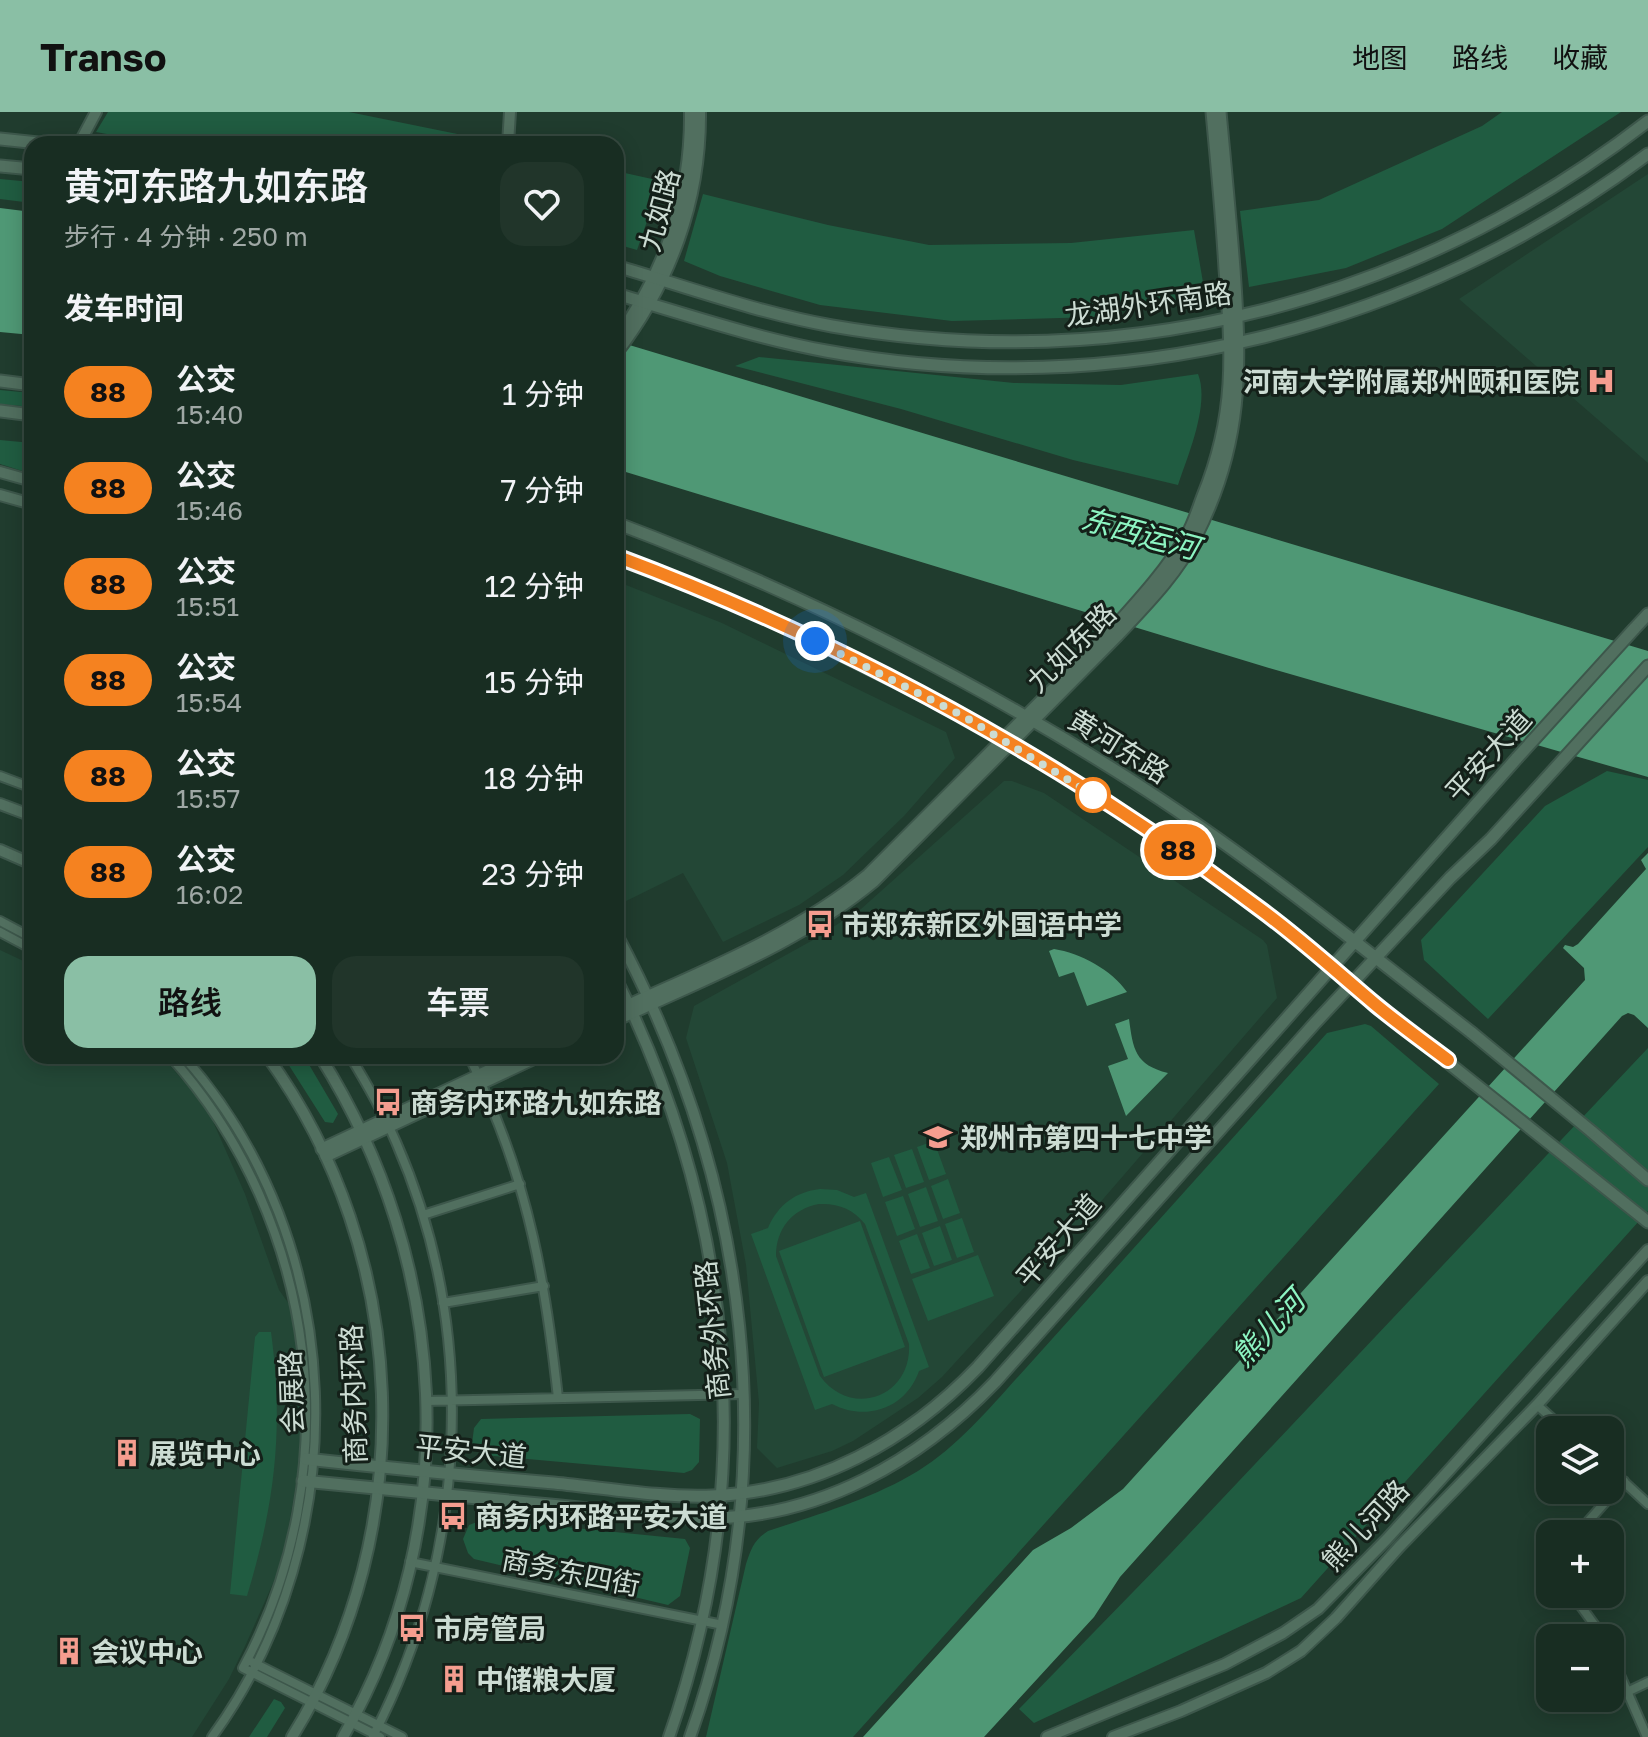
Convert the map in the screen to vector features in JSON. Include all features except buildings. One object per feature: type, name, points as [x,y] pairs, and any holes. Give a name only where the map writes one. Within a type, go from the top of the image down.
[{"type":"main road","name":"九如东路","points":[[1212,112],[1233,318]]},
{"type":"main road","name":"九如东路","points":[[624,1009],[650,1000],[790,930],[835,902],[868,875],[1111,636],[1166,567],[1208,496],[1227,417],[1235,345],[1220,112]]},
{"type":"main road","name":"龙湖外环南路","points":[[624,268],[783,315],[831,326],[929,339],[1059,341],[1160,332],[1233,318],[1321,295],[1409,263],[1459,240],[1556,185],[1648,121]]},
{"type":"main road","points":[[0,139],[24,142]]},
{"type":"main road","name":"龙湖外环南路","points":[[624,296],[813,349],[939,366],[1060,367],[1163,358],[1235,345],[1329,320],[1419,287],[1470,264],[1558,215],[1648,154]]},
{"type":"main road","points":[[0,166],[24,168]]},
{"type":"main road","points":[[0,381],[24,384]]},
{"type":"main road","points":[[0,411],[24,414]]},
{"type":"main road","name":"黄河东路","points":[[624,526],[778,589],[948,673],[1029,718],[1184,816],[1472,1033],[1648,1180]]},
{"type":"main road","name":"黄河东路","points":[[624,559],[765,617],[921,694],[1006,741],[1154,834],[1259,908],[1648,1222]]},
{"type":"main road","name":"平安大道","points":[[310,1460],[673,1495],[720,1495],[786,1485],[848,1463],[901,1434],[948,1397],[989,1355],[1648,614]]},
{"type":"main road","name":"平安大道","points":[[308,1482],[671,1517],[718,1518],[791,1507],[857,1484],[886,1470],[943,1431],[995,1382],[1352,984],[1450,878],[1491,839],[1648,666]]},
{"type":"main road","name":"九如东路","points":[[624,1014],[631,1008]]},
{"type":"main road","points":[[480,1079],[506,1064]]},
{"type":"main road","points":[[324,1153],[518,1064]]},
{"type":"street","points":[[83,136],[96,112]]},
{"type":"street","points":[[508,136],[510,112]]},
{"type":"street","name":"九如路","points":[[658,279],[685,181],[690,112]]},
{"type":"street","name":"九如路","points":[[624,339],[676,251],[694,183],[700,112]]},
{"type":"street","name":"九如路","points":[[624,332],[630,327]]},
{"type":"street","points":[[0,472],[24,479]]},
{"type":"street","points":[[0,495],[24,502]]},
{"type":"street","points":[[0,776],[24,785]]},
{"type":"street","points":[[0,804],[24,813]]},
{"type":"street","points":[[0,850],[24,860]]},
{"type":"street","points":[[0,921],[24,934]]},
{"type":"street","points":[[0,932],[24,945]]},
{"type":"street","name":"商务外环路","points":[[624,949],[650,1000],[683,1080],[717,1189],[735,1287],[744,1394],[737,1539],[723,1625],[690,1737]]},
{"type":"street","name":"商务外环路","points":[[624,994],[664,1086],[697,1194],[715,1289],[724,1394],[718,1518],[703,1620],[669,1737]]},
{"type":"street","name":"会展路","points":[[176,1064],[229,1133],[251,1175],[278,1243],[291,1283],[302,1337],[310,1460]]},
{"type":"street","name":"会展路","points":[[189,1064],[237,1128],[260,1171],[288,1240],[312,1336],[316,1383],[308,1482],[278,1593],[250,1666],[212,1737]]},
{"type":"street","name":"商务内环路","points":[[272,1064],[324,1153],[355,1231],[374,1306],[382,1379],[381,1467],[368,1552],[334,1656],[292,1737]]},
{"type":"street","points":[[324,1064],[363,1134],[405,1244],[423,1345],[426,1401],[422,1493],[410,1562],[387,1641],[343,1737]]},
{"type":"street","points":[[354,1064],[387,1123],[423,1215],[443,1303],[452,1400],[448,1495],[435,1567],[411,1650],[376,1733]]},
{"type":"street","points":[[473,1064],[531,1220],[544,1286],[558,1398]]},
{"type":"street","points":[[423,1215],[520,1184]]},
{"type":"street","name":"熊儿河路","points":[[1047,1737],[1225,1664],[1283,1633],[1329,1600],[1648,1250]]},
{"type":"street","name":"熊儿河路","points":[[1113,1737],[1266,1673],[1301,1651],[1336,1618],[1399,1547],[1537,1405],[1648,1281]]},
{"type":"street","points":[[443,1303],[544,1286]]},
{"type":"street","points":[[426,1401],[744,1394]]},
{"type":"street","points":[[1537,1405],[1549,1416]]},
{"type":"street","points":[[1624,1481],[1648,1504]]},
{"type":"street","points":[[1589,1520],[1604,1504]]},
{"type":"street","points":[[1387,1539],[1399,1547]]},
{"type":"street","name":"商务东四街","points":[[410,1562],[723,1625]]},
{"type":"street","points":[[250,1666],[353,1718],[376,1733],[402,1737]]},
{"type":"street","points":[[1627,1692],[1648,1682]]},
{"type":"street","points":[[1624,1685],[1647,1737]]},
{"type":"shaded area","points":[[108,112],[349,112],[467,136],[118,136],[96,132]]},
{"type":"shaded area","points":[[1502,112],[1621,112],[1442,229],[1346,268],[1249,287],[1240,211],[1319,200],[1482,126]]},
{"type":"shaded area","points":[[624,173],[661,181],[637,250],[624,246]]},
{"type":"shaded area","name":"河南大学附属郑州颐和医院","points":[[1648,174],[1648,463],[1459,299]]},
{"type":"shaded area","points":[[0,179],[24,181],[24,202],[0,199]]},
{"type":"shaded area","points":[[703,194],[828,225],[929,245],[1071,243],[1194,230],[1205,294],[1096,317],[952,321],[820,305],[720,276],[684,261]]},
{"type":"shaded area","points":[[759,357],[1014,383],[1121,385],[1198,374],[1200,414],[1178,485],[1073,460],[901,409],[735,366]]},
{"type":"shaded area","points":[[0,390],[24,392],[24,406],[0,404]]},
{"type":"shaded area","points":[[0,440],[24,442],[24,472],[0,464]]},
{"type":"shaded area","points":[[624,584],[722,623],[946,732],[955,758],[904,816],[843,875],[799,905],[723,942],[683,873],[624,902]]},
{"type":"shaded area","points":[[1607,771],[1648,780],[1648,847],[1488,1019],[1424,960],[1421,940],[1545,806]]},
{"type":"shaded area","name":"郑州市第四十七中学","points":[[1004,781],[1044,793],[1263,940],[1267,945],[1277,998],[1072,1235],[942,1377],[918,1398],[853,1441],[777,1468],[757,1448],[759,1403],[746,1265],[727,1163],[686,1038],[694,1006],[813,940],[861,909]]},
{"type":"shaded area","points":[[0,950],[24,961],[24,1064],[169,1064],[211,1117],[245,1194],[279,1290],[289,1304],[299,1353],[302,1389],[299,1466],[277,1574],[229,1679],[192,1737],[0,1737]]},
{"type":"shaded area","points":[[1365,1024],[1439,1084],[853,1737],[706,1737],[746,1564],[759,1538],[768,1531],[882,1490],[918,1471],[948,1449],[1001,1396],[1327,1033]]},
{"type":"shaded area","points":[[1648,1048],[1648,1211],[1301,1598],[1034,1723],[1019,1709],[1171,1553]]},
{"type":"shaded area","points":[[288,1064],[309,1064],[338,1114],[333,1123],[325,1122]]},
{"type":"shaded area","points":[[934,1141],[946,1174],[929,1180],[917,1147]]},
{"type":"shaded area","points":[[912,1149],[924,1182],[906,1188],[894,1155]]},
{"type":"shaded area","points":[[889,1157],[902,1190],[883,1197],[871,1163]]},
{"type":"shaded area","points":[[948,1179],[960,1213],[943,1219],[931,1186]]},
{"type":"shaded area","points":[[926,1187],[938,1221],[920,1227],[908,1194]]},
{"type":"shaded area","points":[[820,1189],[837,1190],[854,1197],[866,1193],[929,1367],[919,1371],[905,1394],[884,1408],[859,1412],[832,1404],[815,1410],[751,1234],[768,1228],[788,1201]],"holes":[[[826,1204],[850,1211],[865,1224],[909,1344],[901,1377],[890,1389],[877,1396],[863,1399],[847,1397],[820,1376],[776,1256],[779,1237],[787,1222],[801,1210]]]},
{"type":"shaded area","points":[[903,1196],[915,1229],[897,1236],[885,1202]]},
{"type":"shaded area","points":[[962,1218],[974,1252],[957,1258],[945,1224]]},
{"type":"shaded area","points":[[860,1221],[905,1347],[824,1377],[779,1251]]},
{"type":"shaded area","points":[[940,1226],[952,1260],[934,1266],[922,1233]]},
{"type":"shaded area","points":[[917,1234],[930,1268],[911,1274],[899,1241]]},
{"type":"shaded area","points":[[978,1255],[994,1296],[928,1321],[912,1279]]},
{"type":"shaded area","points":[[259,1332],[271,1332],[277,1434],[270,1497],[247,1596],[230,1594],[255,1337]]},
{"type":"shaded area","points":[[690,1414],[700,1419],[699,1462],[684,1473],[483,1455],[472,1444],[474,1428],[481,1419]]},
{"type":"shaded area","points":[[485,1519],[685,1539],[690,1548],[680,1596],[668,1605],[474,1559],[463,1539],[469,1525]]},
{"type":"shaded area","points":[[274,1699],[285,1708],[267,1737],[249,1737]]},
{"type":"water","points":[[0,208],[24,211],[24,334],[0,332]]},
{"type":"water","name":"东西运河","points":[[624,343],[1648,651],[1648,777],[1269,668],[624,471]]},
{"type":"water","points":[[1648,853],[1648,1028],[1634,1015],[1628,1013],[1622,1016],[1120,1577],[1094,1617],[984,1737],[863,1737],[1033,1550],[1071,1528],[1123,1489],[1585,980],[1584,968],[1563,948],[1578,944],[1646,869],[1641,860]]},
{"type":"water","points":[[1054,949],[1095,964],[1127,992],[1087,1006],[1074,972],[1059,977],[1049,951]]},
{"type":"water","points":[[1129,1019],[1134,1047],[1142,1060],[1168,1073],[1126,1116],[1108,1066],[1128,1059],[1115,1024]]},
{"type":"bus line","name":"88","points":[[624,559],[765,617],[965,717],[1020,749],[1127,815],[1259,908],[1314,950],[1377,1006],[1448,1060]]},
{"type":"place","name":"河南大学附属郑州颐和医院","points":[[1601,381]]},
{"type":"place","name":"市郑东新区外国语中学","points":[[820,924]]},
{"type":"place","name":"商务内环路九如东路","points":[[388,1102]]},
{"type":"place","name":"郑州市第四十七中学","points":[[938,1137]]},
{"type":"place","name":"展览中心","points":[[127,1453]]},
{"type":"place","name":"商务内环路平安大道","points":[[453,1516]]},
{"type":"place","name":"市房管局","points":[[412,1628]]},
{"type":"place","name":"会议中心","points":[[69,1651]]},
{"type":"place","name":"中储粮大厦","points":[[454,1679]]},
{"type":"route","points":[[815,641],[965,717],[1093,795]]},
{"type":"water label","name":"熊儿河","points":[[1268,1328]]}]
